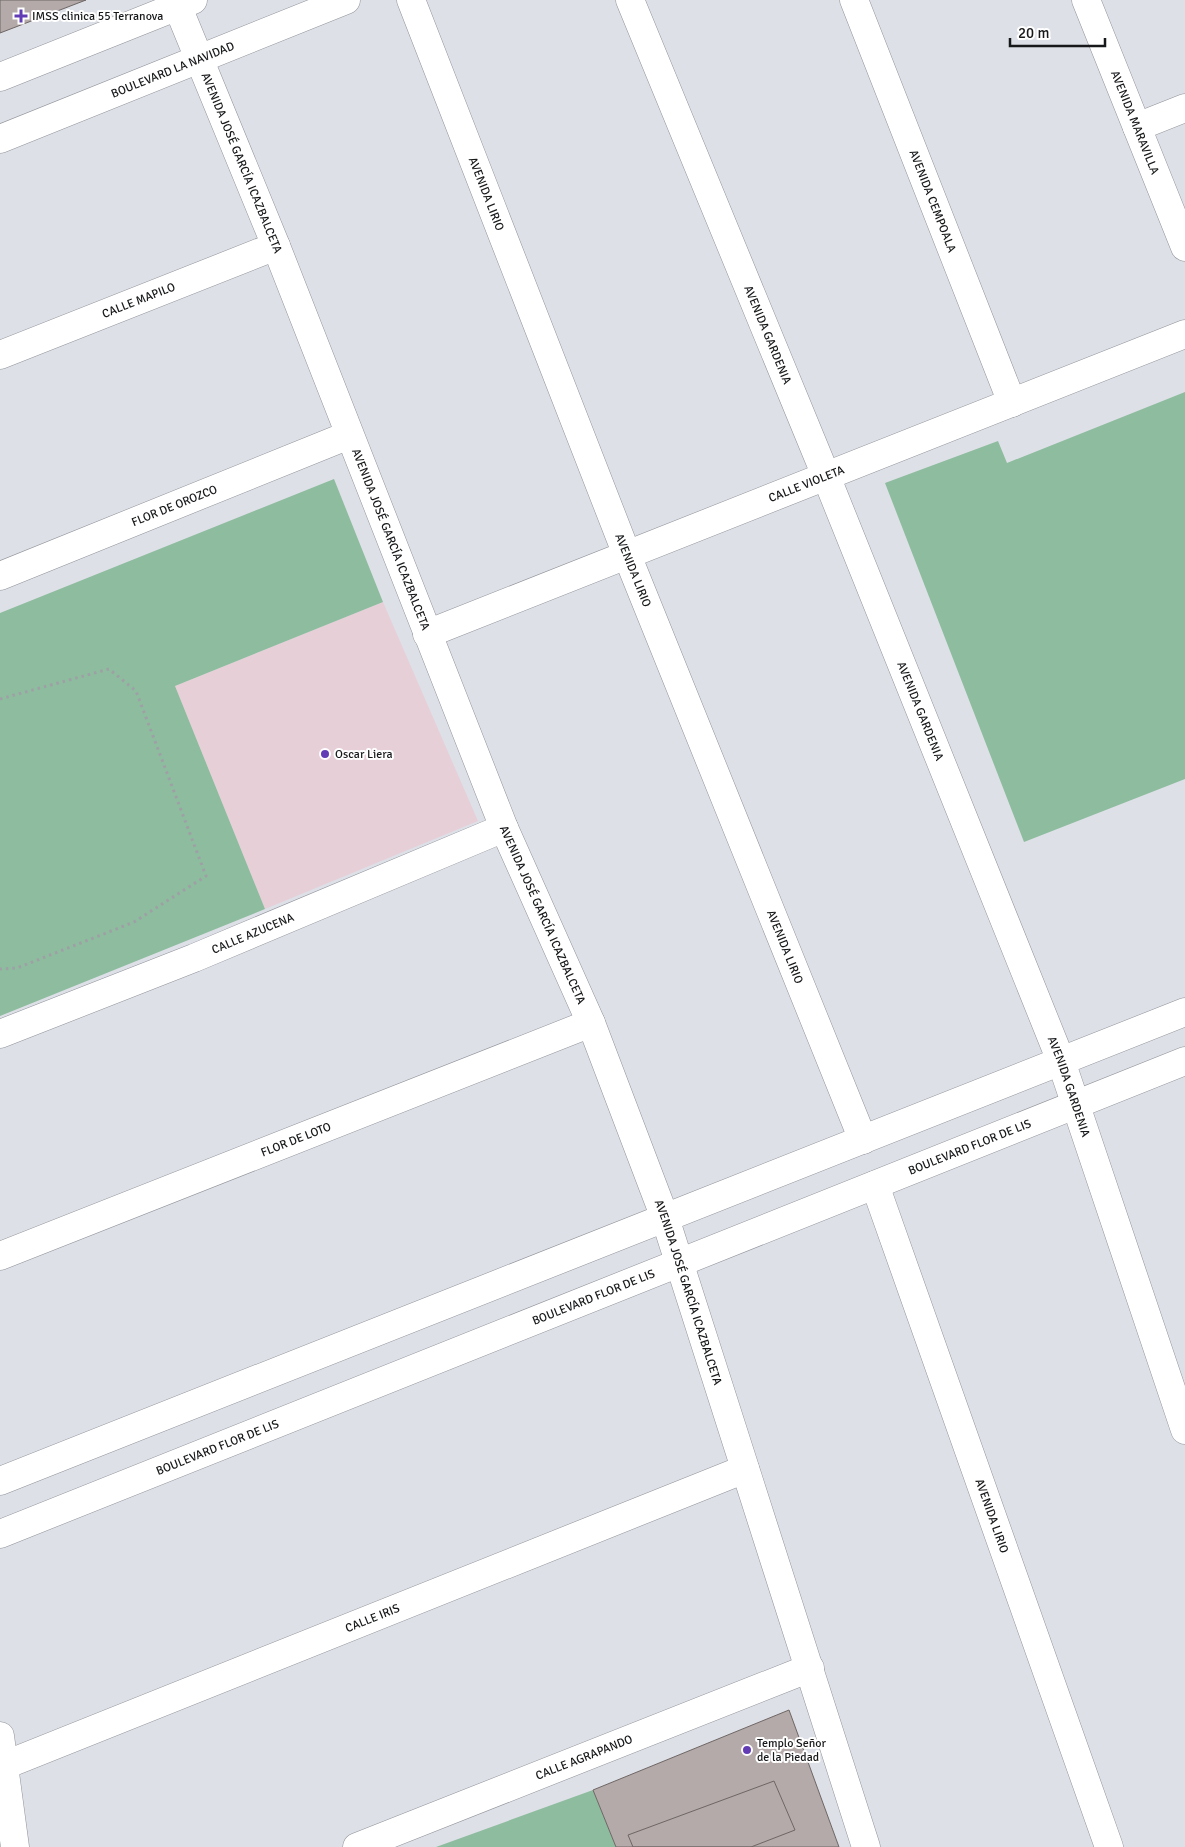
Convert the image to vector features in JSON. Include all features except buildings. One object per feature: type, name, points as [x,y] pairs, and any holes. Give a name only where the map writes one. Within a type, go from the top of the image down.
[{"type":"street","name":"BOULEVARD LA NAVIDAD","points":[[0,139],[346,0]]},
{"type":"street","name":"AVENIDA LIRIO","points":[[411,0],[627,554],[863,1140]]},
{"type":"street","name":"AVENIDA GARDENIA","points":[[630,0],[826,476],[1062,1061],[1185,1430]]},
{"type":"street","name":"AVENIDA CEMPOALA","points":[[854,0],[1012,403]]},
{"type":"street","name":"AVENIDA MARAVILLA","points":[[1086,0],[1185,247]]},
{"type":"street","name":"AVENIDA JOSÉ GARCÍA ICAZBALCETA","points":[[182,2],[198,59],[276,246],[504,828],[591,1023],[665,1218],[866,1847]]},
{"type":"street","points":[[0,77],[182,2]]},
{"type":"street","points":[[1137,127],[1185,108]]},
{"type":"street","name":"CALLE MAPILO","points":[[0,356],[276,246]]},
{"type":"street","name":"CALLE VIOLETA","points":[[427,634],[1185,334]]},
{"type":"street","name":"FLOR DE OROZCO","points":[[0,576],[349,435]]},
{"type":"street","name":"CALLE AZUCENA","points":[[0,1034],[194,958],[504,828]]},
{"type":"street","points":[[0,1481],[1185,1012]]},
{"type":"street","name":"FLOR DE LOTO","points":[[0,1256],[591,1023]]},
{"type":"street","name":"BOULEVARD FLOR DE LIS","points":[[0,1534],[1185,1060]]},
{"type":"street","name":"AVENIDA LIRIO","points":[[875,1185],[1109,1847]]},
{"type":"street","name":"CALLE IRIS","points":[[2,1766],[745,1469]]},
{"type":"street","name":"CALLE AGRAPANDO","points":[[357,1847],[810,1668]]},
{"type":"street","points":[[0,1736],[2,1766],[15,1847]]},
{"type":"path","points":[[0,699],[108,669],[136,692],[206,876],[134,922],[17,968],[0,969]]},
{"type":"shaded area","name":"Oscar Liera","points":[[383,602],[478,821],[265,909],[175,686]]},
{"type":"green space","points":[[1185,392],[1185,779],[1024,842],[885,483],[998,441],[1007,463]]},
{"type":"green space","points":[[334,479],[383,602],[175,686],[265,909],[0,1016],[0,613]]},
{"type":"green space","points":[[593,1790],[616,1847],[436,1847]]},
{"type":"place","name":"IMSS clinica 55 Terranova","points":[[21,16]]},
{"type":"place","name":"Oscar Liera","points":[[325,754]]},
{"type":"place","name":"Templo Señor de la Piedad","points":[[747,1750]]}]
